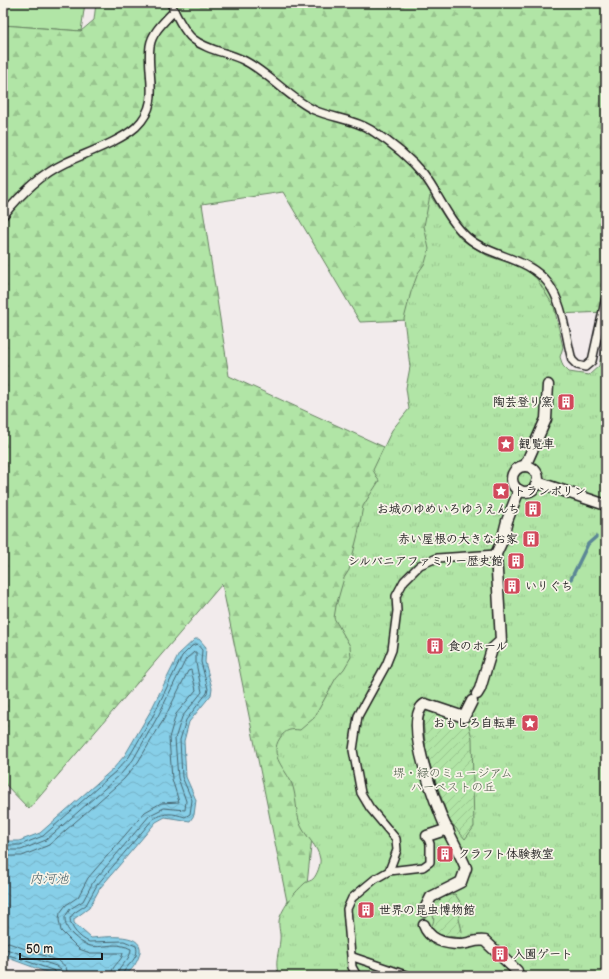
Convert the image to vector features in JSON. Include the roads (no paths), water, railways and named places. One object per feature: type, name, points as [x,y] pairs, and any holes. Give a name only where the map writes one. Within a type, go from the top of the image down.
[{"type":"street","points":[[525,466],[546,419],[548,385]]},
{"type":"street","points":[[525,466],[530,467],[536,473],[537,482],[530,490],[519,490],[513,484],[512,475],[517,468],[525,466]]},
{"type":"street","points":[[537,482],[606,505]]},
{"type":"street","points":[[424,910],[431,897],[454,887],[461,882],[466,868],[439,811],[421,754],[416,730],[417,718],[422,705],[425,704],[464,717],[480,689],[492,649],[501,641],[496,554],[502,541],[507,521],[519,490]]},
{"type":"street","points":[[427,836],[448,829]]},
{"type":"street","points":[[424,925],[428,934],[439,940],[461,944],[479,940],[484,941],[517,974]]},
{"type":"lane","points":[[171,3],[174,11],[191,37],[200,44],[244,60],[265,74],[302,103],[313,109],[372,130],[401,153],[424,175],[453,221],[468,238],[487,248],[530,266],[536,271],[549,284],[557,301],[572,360],[577,365],[585,367],[592,361],[606,298]]},
{"type":"lane","points":[[3,216],[19,197],[33,184],[63,164],[116,139],[135,127],[144,116],[150,103],[152,86],[150,45],[154,35],[174,11]]},
{"type":"lane","points":[[389,871],[397,850],[396,839],[370,808],[361,793],[353,750],[358,716],[386,665],[392,650],[397,611],[396,596],[404,581],[420,565],[437,558],[496,554]]},
{"type":"lane","points":[[357,976],[352,967],[347,909],[352,898],[375,879],[389,871],[423,867],[430,862],[430,844],[427,836]]},
{"type":"lane","points":[[352,957],[409,976]]},
{"type":"water","name":"内河池","points":[[195,639],[199,639],[206,647],[205,662],[212,688],[211,695],[189,722],[184,741],[186,777],[196,800],[194,815],[190,821],[165,817],[156,822],[100,888],[89,908],[74,919],[74,923],[91,938],[124,937],[137,942],[140,948],[139,956],[135,965],[124,976],[57,976],[3,956],[3,841],[19,841],[40,833],[113,769],[125,755],[150,712],[179,654]]},
{"type":"waterway","points":[[571,579],[588,544],[596,537]]},
{"type":"place","name":"陶芸登り窯","points":[[566,402]]},
{"type":"place","name":"観覧車","points":[[506,444]]},
{"type":"place","name":"トランポリン","points":[[501,491]]},
{"type":"place","name":"お城のゆめいろゆうえんち","points":[[533,509]]},
{"type":"place","name":"赤い屋根の大きなお家","points":[[531,539]]},
{"type":"place","name":"シルバニアファミリー歴史館","points":[[516,561]]},
{"type":"place","name":"いりぐち","points":[[512,586]]},
{"type":"place","name":"食のホール","points":[[435,646]]},
{"type":"place","name":"おもしろ自転車","points":[[530,723]]},
{"type":"place","name":"クラフト体験教室","points":[[445,854]]},
{"type":"place","name":"世界の昆虫博物館","points":[[366,910]]},
{"type":"place","name":"入園ゲート","points":[[500,954]]},
{"type":"park label","name":"堺・緑のミュージアム ハーベストの丘","points":[[453,780]]}]
